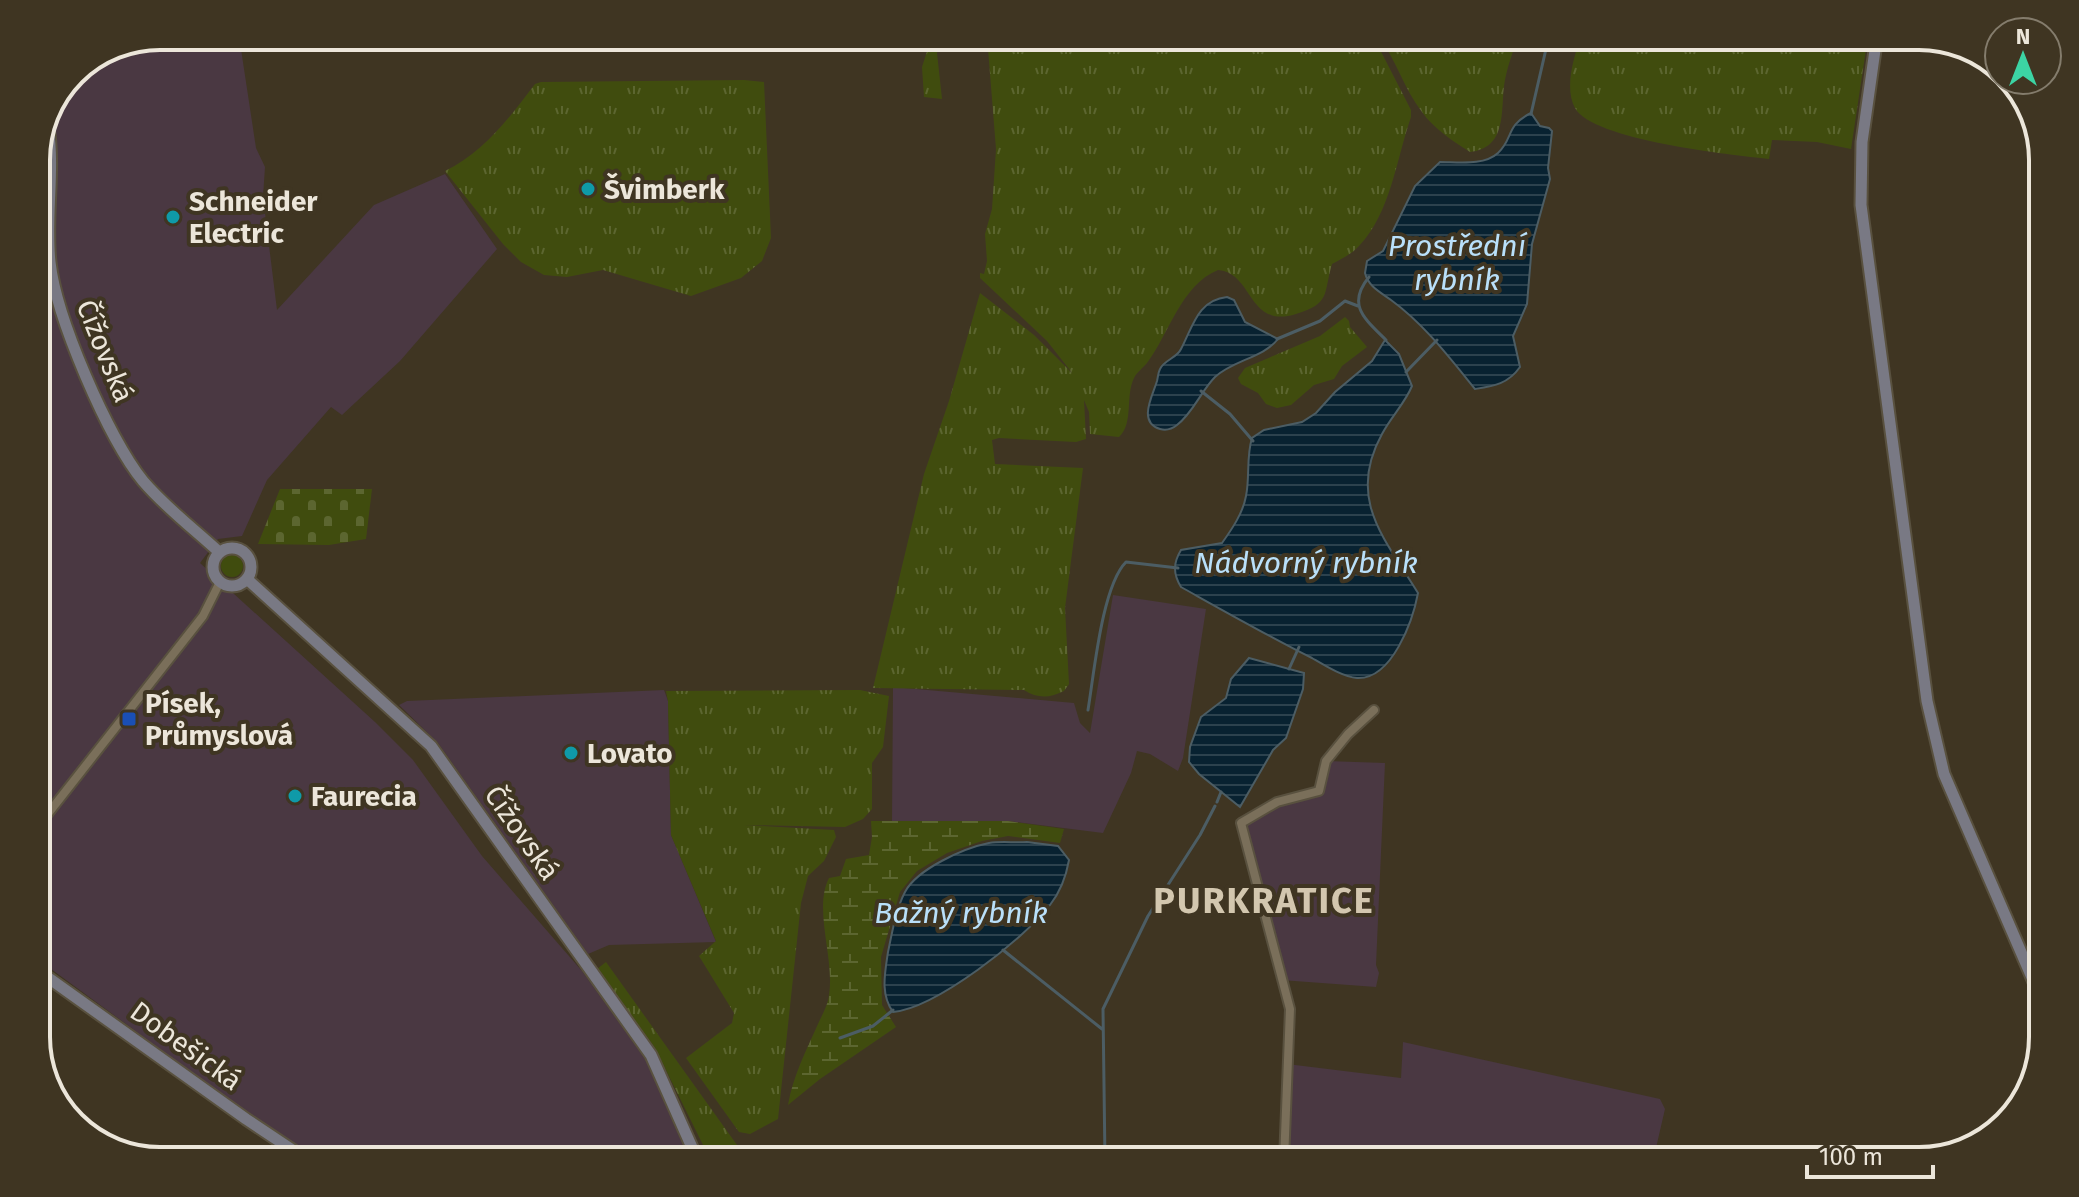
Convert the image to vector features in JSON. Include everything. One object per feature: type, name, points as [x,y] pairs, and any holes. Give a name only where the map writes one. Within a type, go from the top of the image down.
[{"type":"street","points":[[1875,50],[1862,142],[1861,205],[1927,701],[1944,774],[2029,971]]},
{"type":"street","name":"Čížovská","points":[[50,267],[72,340],[100,406],[142,480],[219,552],[233,547],[246,553],[252,564],[247,579],[431,746],[651,1055],[692,1147]]},
{"type":"street","points":[[219,552],[213,567],[220,582]]},
{"type":"street","points":[[220,582],[236,586],[247,579]]},
{"type":"street","points":[[50,811],[203,616],[220,582]]},
{"type":"street","points":[[1285,1147],[1290,1009],[1241,823],[1277,802],[1319,791],[1326,761],[1348,734],[1374,710]]},
{"type":"street","name":"Dobešická","points":[[50,979],[288,1147]]},
{"type":"shaded area","points":[[241,50],[256,148],[265,167],[263,197],[277,310],[374,205],[445,174],[497,249],[400,361],[342,415],[331,407],[267,480],[242,536],[218,539],[200,563],[413,760],[482,856],[582,971],[645,1059],[684,1147],[300,1147],[246,1112],[50,968],[50,153],[61,111],[73,93],[87,77],[105,65],[138,52]]},
{"type":"shaded area","points":[[1113,595],[1206,609],[1183,758],[1178,771],[1150,754],[1137,751],[1131,773],[1103,833],[1008,821],[892,821],[893,687],[1074,703],[1080,723],[1090,733]]},
{"type":"shaded area","points":[[664,690],[668,701],[671,835],[716,942],[609,945],[588,954],[438,743],[399,705],[407,701]]},
{"type":"shaded area","points":[[1326,761],[1385,763],[1376,965],[1379,973],[1376,987],[1281,980],[1241,823],[1249,815],[1312,791]]},
{"type":"shaded area","points":[[1403,1042],[1660,1099],[1665,1109],[1656,1147],[1284,1147],[1287,1064],[1401,1078]]},
{"type":"green space","points":[[927,50],[938,50],[942,99],[924,97],[922,67]]},
{"type":"green space","points":[[988,50],[1380,50],[1411,110],[1379,218],[1356,249],[1332,264],[1324,296],[1315,306],[1280,317],[1268,314],[1238,280],[1230,273],[1218,270],[1205,277],[1185,298],[1155,351],[1135,376],[1131,385],[1128,417],[1119,437],[1090,434],[1089,412],[1084,400],[1086,439],[1076,442],[992,440],[995,464],[1083,468],[1065,608],[1069,684],[1064,691],[1039,696],[1024,690],[873,688],[924,474],[980,293],[1034,335],[1073,374],[1047,341],[980,278],[987,261],[985,234],[992,209],[996,149]]},
{"type":"green space","points":[[1387,50],[1514,50],[1505,80],[1496,137],[1482,149],[1470,152],[1451,139],[1432,124],[1416,103]]},
{"type":"green space","points":[[1577,50],[1866,50],[1851,149],[1817,142],[1772,140],[1769,159],[1664,144],[1607,129],[1587,119],[1575,108],[1570,91]]},
{"type":"green space","points":[[541,82],[764,82],[771,238],[762,261],[741,278],[691,296],[603,270],[567,277],[544,275],[521,262],[503,244],[445,171],[484,144],[535,84]]},
{"type":"green space","points":[[1345,317],[1367,347],[1342,366],[1334,379],[1314,385],[1291,405],[1277,408],[1266,404],[1258,393],[1241,384],[1238,378],[1245,368],[1320,336]]},
{"type":"green space","points":[[280,489],[372,489],[366,539],[329,545],[258,544]]},
{"type":"green space","points":[[232,555],[240,558],[243,566],[240,574],[232,577],[224,574],[221,566],[224,558]]},
{"type":"green space","points":[[860,690],[889,696],[883,747],[872,763],[872,809],[863,819],[845,827],[743,825],[834,830],[836,837],[824,861],[808,876],[801,903],[778,1119],[750,1134],[739,1132],[686,1058],[732,1023],[734,1013],[699,956],[716,941],[671,835],[666,691]]},
{"type":"green space","points":[[871,821],[1008,821],[1064,829],[1060,843],[1008,836],[982,841],[947,853],[917,871],[900,892],[881,957],[882,1005],[896,1027],[788,1105],[797,1074],[828,999],[830,981],[823,904],[825,890],[829,878],[840,876],[846,859],[869,855]]},
{"type":"green space","points":[[606,962],[737,1145],[735,1147],[704,1147],[655,1048],[597,969]]},
{"type":"water","name":"Prostřední rybník","points":[[1531,113],[1540,126],[1552,131],[1548,168],[1550,179],[1532,244],[1527,304],[1513,336],[1520,367],[1505,381],[1475,389],[1425,330],[1372,285],[1365,273],[1367,261],[1383,251],[1415,186],[1440,162],[1470,162],[1492,157],[1503,148],[1513,127]]},
{"type":"water","points":[[1227,297],[1234,300],[1245,322],[1278,339],[1264,351],[1222,371],[1175,426],[1165,430],[1153,426],[1149,421],[1148,408],[1160,369],[1179,352],[1203,309],[1217,299]]},
{"type":"water","name":"Nádvorný rybník","points":[[1385,340],[1399,354],[1412,386],[1382,434],[1372,457],[1368,479],[1369,499],[1383,536],[1418,593],[1406,632],[1390,659],[1369,676],[1357,678],[1334,670],[1181,587],[1175,568],[1181,550],[1222,543],[1233,526],[1246,496],[1252,438],[1264,430],[1302,422],[1316,413],[1335,392],[1372,361]]},
{"type":"water","points":[[1249,658],[1304,673],[1303,689],[1286,738],[1273,750],[1240,807],[1189,762],[1190,747],[1201,717],[1226,698],[1231,679]]},
{"type":"water","name":"Bažný rybník","points":[[994,842],[1058,846],[1069,860],[1062,884],[1050,905],[1021,936],[978,970],[932,998],[893,1012],[886,998],[884,983],[888,952],[897,913],[911,883],[930,868],[967,850]]},
{"type":"waterway","points":[[1531,114],[1546,50]]},
{"type":"waterway","points":[[1369,277],[1362,287],[1359,304],[1365,318],[1386,340]]},
{"type":"waterway","points":[[1277,339],[1320,321],[1345,301],[1358,306]]},
{"type":"waterway","points":[[1406,372],[1437,340]]},
{"type":"waterway","points":[[1201,391],[1230,414],[1253,441]]},
{"type":"waterway","points":[[1088,710],[1100,632],[1118,574],[1126,562],[1178,568]]},
{"type":"waterway","points":[[1289,669],[1299,647]]},
{"type":"waterway","points":[[1217,802],[1221,792]]},
{"type":"waterway","points":[[1105,1147],[1103,1009],[1148,916],[1215,806]]},
{"type":"waterway","points":[[1003,950],[1102,1029]]},
{"type":"waterway","points":[[840,1038],[873,1026],[893,1010]]},
{"type":"place","name":"Švimberk","points":[[588,189]]},
{"type":"place","name":"Schneider Electric","points":[[173,217]]},
{"type":"place","name":"Písek, Průmyslová","points":[[129,719]]},
{"type":"place","name":"Lovato","points":[[571,753]]},
{"type":"place","name":"Faurecia","points":[[295,796]]},
{"type":"district","name":"PURKRATICE","points":[[1264,901]]}]
